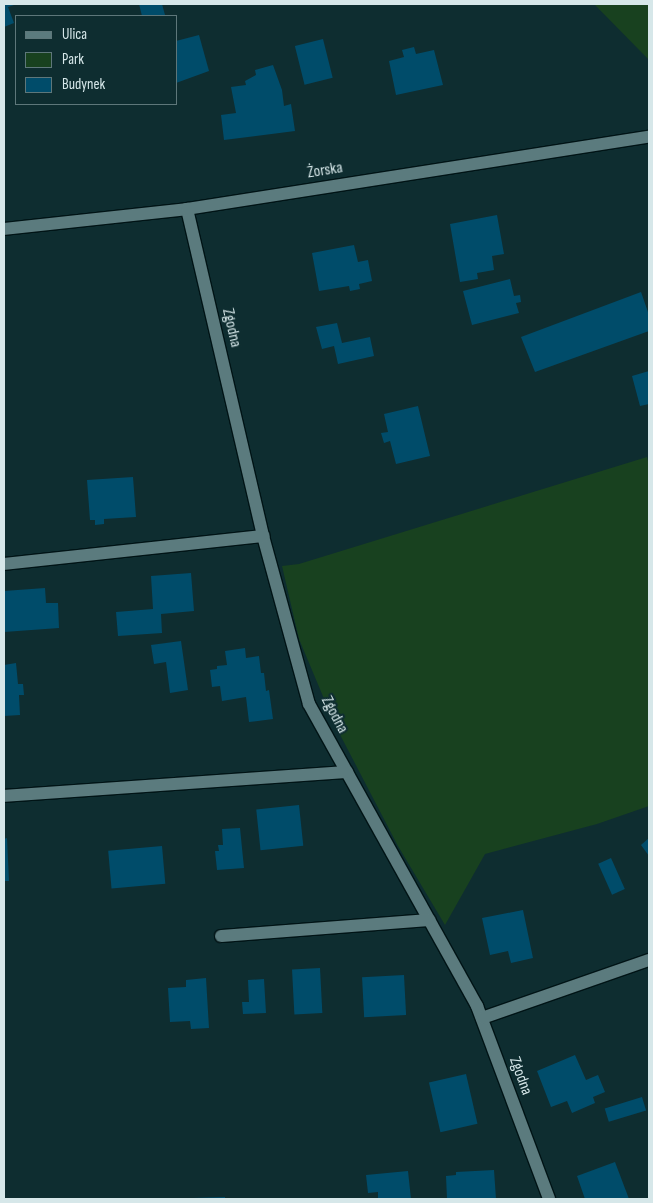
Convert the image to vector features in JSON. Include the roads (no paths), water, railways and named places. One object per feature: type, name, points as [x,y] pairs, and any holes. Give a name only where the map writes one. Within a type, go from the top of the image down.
[{"type":"street","name":"Żorska","points":[[4,229],[187,209],[649,137]]},
{"type":"street","name":"Zgodna","points":[[187,209],[263,536],[309,704],[482,1018],[549,1199]]},
{"type":"street","points":[[4,564],[263,536]]},
{"type":"street","points":[[4,796],[346,772]]},
{"type":"street","points":[[221,936],[429,920]]},
{"type":"street","points":[[482,1018],[649,960]]}]
